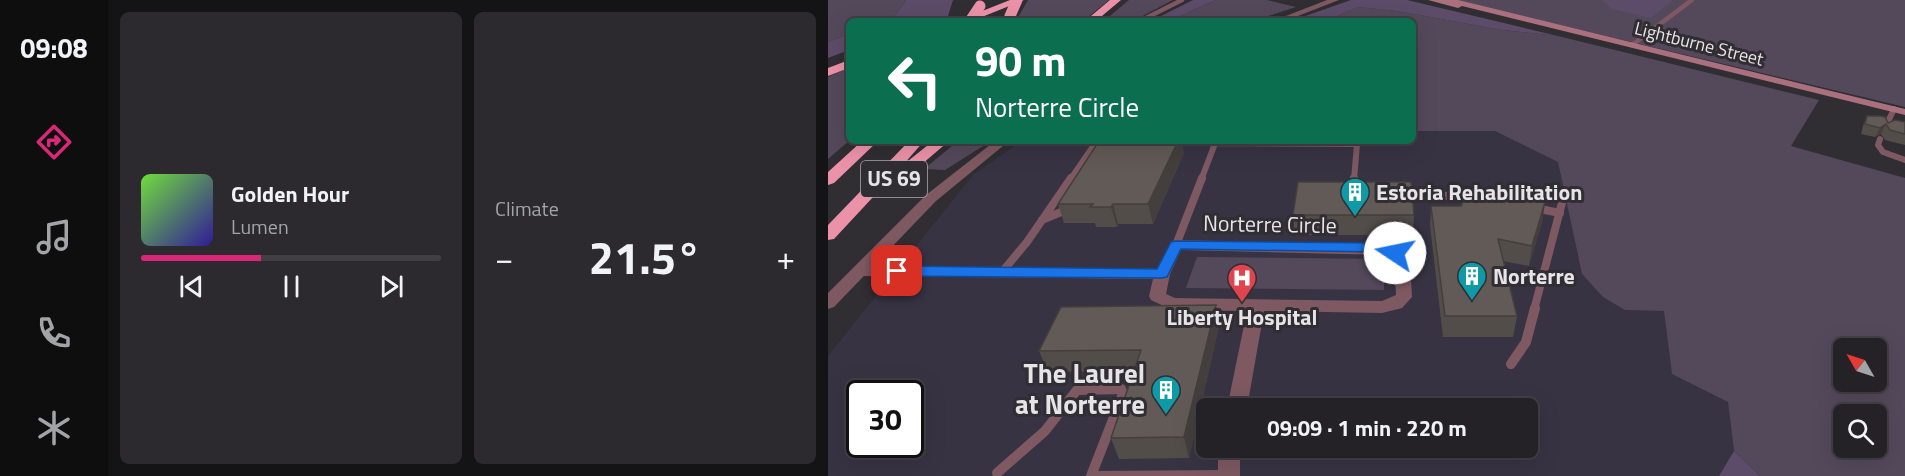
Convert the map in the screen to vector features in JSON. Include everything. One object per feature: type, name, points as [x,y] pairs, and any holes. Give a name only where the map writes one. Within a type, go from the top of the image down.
[{"type":"highway","points":[[1009,18],[1018,0]]},
{"type":"highway","points":[[971,18],[1018,0]]},
{"type":"highway","points":[[1094,18],[1116,0]]},
{"type":"highway","points":[[972,18],[981,3]]},
{"type":"highway","points":[[828,72],[846,65]]},
{"type":"highway","points":[[828,180],[868,144]]},
{"type":"highway","points":[[828,235],[847,218],[914,144]]},
{"type":"highway","name":"US 69","points":[[847,218],[938,144]]},
{"type":"main road","name":"Lightburne Street","points":[[1432,0],[1484,10]]},
{"type":"main road","name":"Lightburne Street","points":[[1448,0],[1905,112]]},
{"type":"street","points":[[1285,18],[1335,0]]},
{"type":"street","points":[[828,303],[931,198],[999,144]]},
{"type":"street","name":"Norterre Circle","points":[[1176,245],[1388,250],[1402,258],[1404,297],[1396,304],[1382,307],[1172,304],[1161,301],[1156,296],[1161,274],[1176,245]]},
{"type":"street","points":[[859,271],[1161,274]]},
{"type":"street","points":[[1239,398],[1257,305]]},
{"type":"street","points":[[1228,476],[1229,458]]},
{"type":"lane","points":[[1146,18],[1182,0]]},
{"type":"lane","points":[[1632,45],[1692,0]]},
{"type":"lane","points":[[1885,128],[1893,109]]},
{"type":"lane","points":[[1880,139],[1878,145],[1883,152],[1905,160]]},
{"type":"lane","points":[[1002,272],[1042,220],[1094,145],[1097,144]]},
{"type":"lane","points":[[1176,245],[1214,144]]},
{"type":"lane","points":[[1357,144],[1354,181],[1366,190]]},
{"type":"lane","points":[[1042,220],[1060,212],[1074,193],[1064,188]]},
{"type":"lane","points":[[1388,190],[1421,192],[1446,199],[1480,199]]},
{"type":"lane","points":[[1511,364],[1526,342],[1563,199]]},
{"type":"lane","points":[[1523,205],[1560,213]]},
{"type":"lane","points":[[997,472],[1045,430],[1077,390],[1121,389],[1123,394],[1092,476],[1228,476]]},
{"type":"shaded area","points":[[828,0],[906,0],[894,18],[846,18],[846,35],[828,42]]},
{"type":"shaded area","points":[[906,0],[953,0],[948,16],[942,18],[894,18]]},
{"type":"shaded area","points":[[1028,0],[1109,0],[1087,18],[1018,18]]},
{"type":"shaded area","points":[[1129,0],[1173,0],[1139,18],[1108,18]]},
{"type":"shaded area","points":[[1193,0],[1216,0],[1176,18],[1157,18]]},
{"type":"shaded area","points":[[1216,0],[1267,0],[1296,7],[1262,18],[1176,18]]},
{"type":"shaded area","points":[[1351,0],[1407,0],[1558,36],[1502,30],[1397,11],[1358,7],[1333,18],[1300,18]]},
{"type":"shaded area","points":[[1454,0],[1905,0],[1905,107]]},
{"type":"shaded area","points":[[1602,0],[1672,1],[1651,18],[1612,9]]},
{"type":"shaded area","points":[[1358,7],[1397,11],[1502,30],[1558,36],[1819,100],[1791,146],[1905,178],[1905,476],[1760,476],[1734,451],[1728,402],[1672,374],[1664,311],[1625,310],[1603,297],[1582,274],[1558,162],[1495,131],[1416,131],[1416,18],[1333,18]]},
{"type":"shaded area","points":[[846,35],[846,51],[828,58],[828,42]]},
{"type":"shaded area","points":[[846,69],[846,144],[828,159],[828,77]]},
{"type":"shaded area","name":"Liberty Hospital","points":[[1416,131],[1495,131],[1558,162],[1582,274],[1625,310],[1664,311],[1672,374],[1728,402],[1734,451],[1719,476],[828,476],[828,356],[974,174],[1018,144],[1416,144]]},
{"type":"shaded area","points":[[954,144],[986,144],[945,170],[924,169]]},
{"type":"shaded area","points":[[1197,257],[1384,259],[1384,290],[1186,288]]},
{"type":"shaded area","points":[[1734,451],[1760,476],[1719,476]]},
{"type":"building","points":[[1867,116],[1885,117],[1888,123],[1895,120],[1905,122],[1905,134],[1890,130],[1886,124],[1880,128],[1865,124]]},
{"type":"building","points":[[1097,144],[1177,144],[1148,204],[1113,204],[1111,207],[1090,207],[1093,204],[1058,204]]},
{"type":"building","points":[[1298,182],[1411,182],[1414,215],[1293,215]]},
{"type":"building","name":"Norterre","points":[[1469,188],[1545,202],[1532,246],[1498,239],[1517,316],[1445,316],[1431,206],[1461,206]]},
{"type":"building","name":"The Laurel at Norterre","points":[[1216,305],[1184,437],[1111,438],[1141,350],[1039,351],[1061,307]]},
{"type":"place","name":"Estoria Rehabilitation","points":[[1355,218]]},
{"type":"place","name":"Norterre","points":[[1472,302]]},
{"type":"place","name":"Liberty Hospital","points":[[1242,304]]},
{"type":"place","name":"The Laurel at Norterre","points":[[1166,416]]},
{"type":"route","points":[[897,271],[1161,274],[1176,245],[1377,248],[1395,253]]}]
